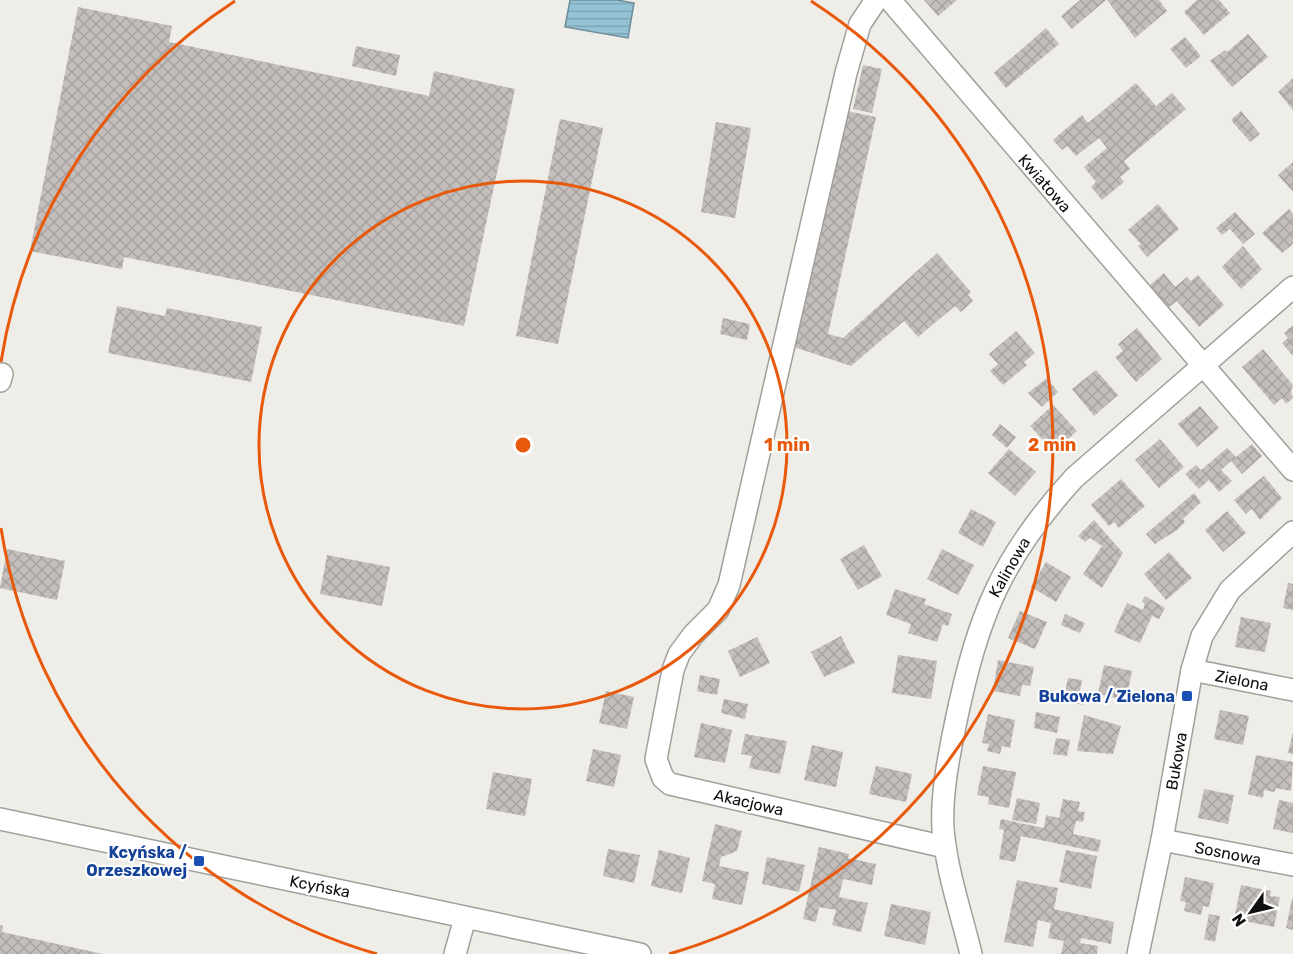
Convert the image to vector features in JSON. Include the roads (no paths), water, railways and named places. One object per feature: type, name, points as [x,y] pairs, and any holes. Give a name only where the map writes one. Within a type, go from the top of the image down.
[{"type":"street","name":"Akacjowa","points":[[876,0],[860,24],[846,73],[729,585],[718,610],[693,635],[679,654],[673,670],[656,759],[663,778],[670,784],[945,847]]},
{"type":"street","name":"Kwiatowa","points":[[890,0],[1293,470]]},
{"type":"street","name":"Kalinowa","points":[[971,954],[950,877],[945,847],[944,802],[950,750],[959,705],[974,642],[989,600],[1015,552],[1048,506],[1074,478],[1293,287]]},
{"type":"street","name":"Bukowa","points":[[1138,954],[1162,840],[1192,670],[1202,636],[1230,590],[1293,532]]},
{"type":"street","name":"Zielona","points":[[1192,670],[1293,690]]},
{"type":"street","name":"Kcyńska","points":[[0,819],[640,954]]},
{"type":"street","name":"Sosnowa","points":[[1162,840],[1293,865]]},
{"type":"street","points":[[455,954],[465,918]]},
{"type":"water","points":[[570,0],[617,0],[634,3],[628,38],[565,27]]},
{"type":"place","name":"Bukowa / Zielona","points":[[1187,696]]},
{"type":"place","name":"Kcyńska / Orzeszkowej","points":[[199,861]]}]
